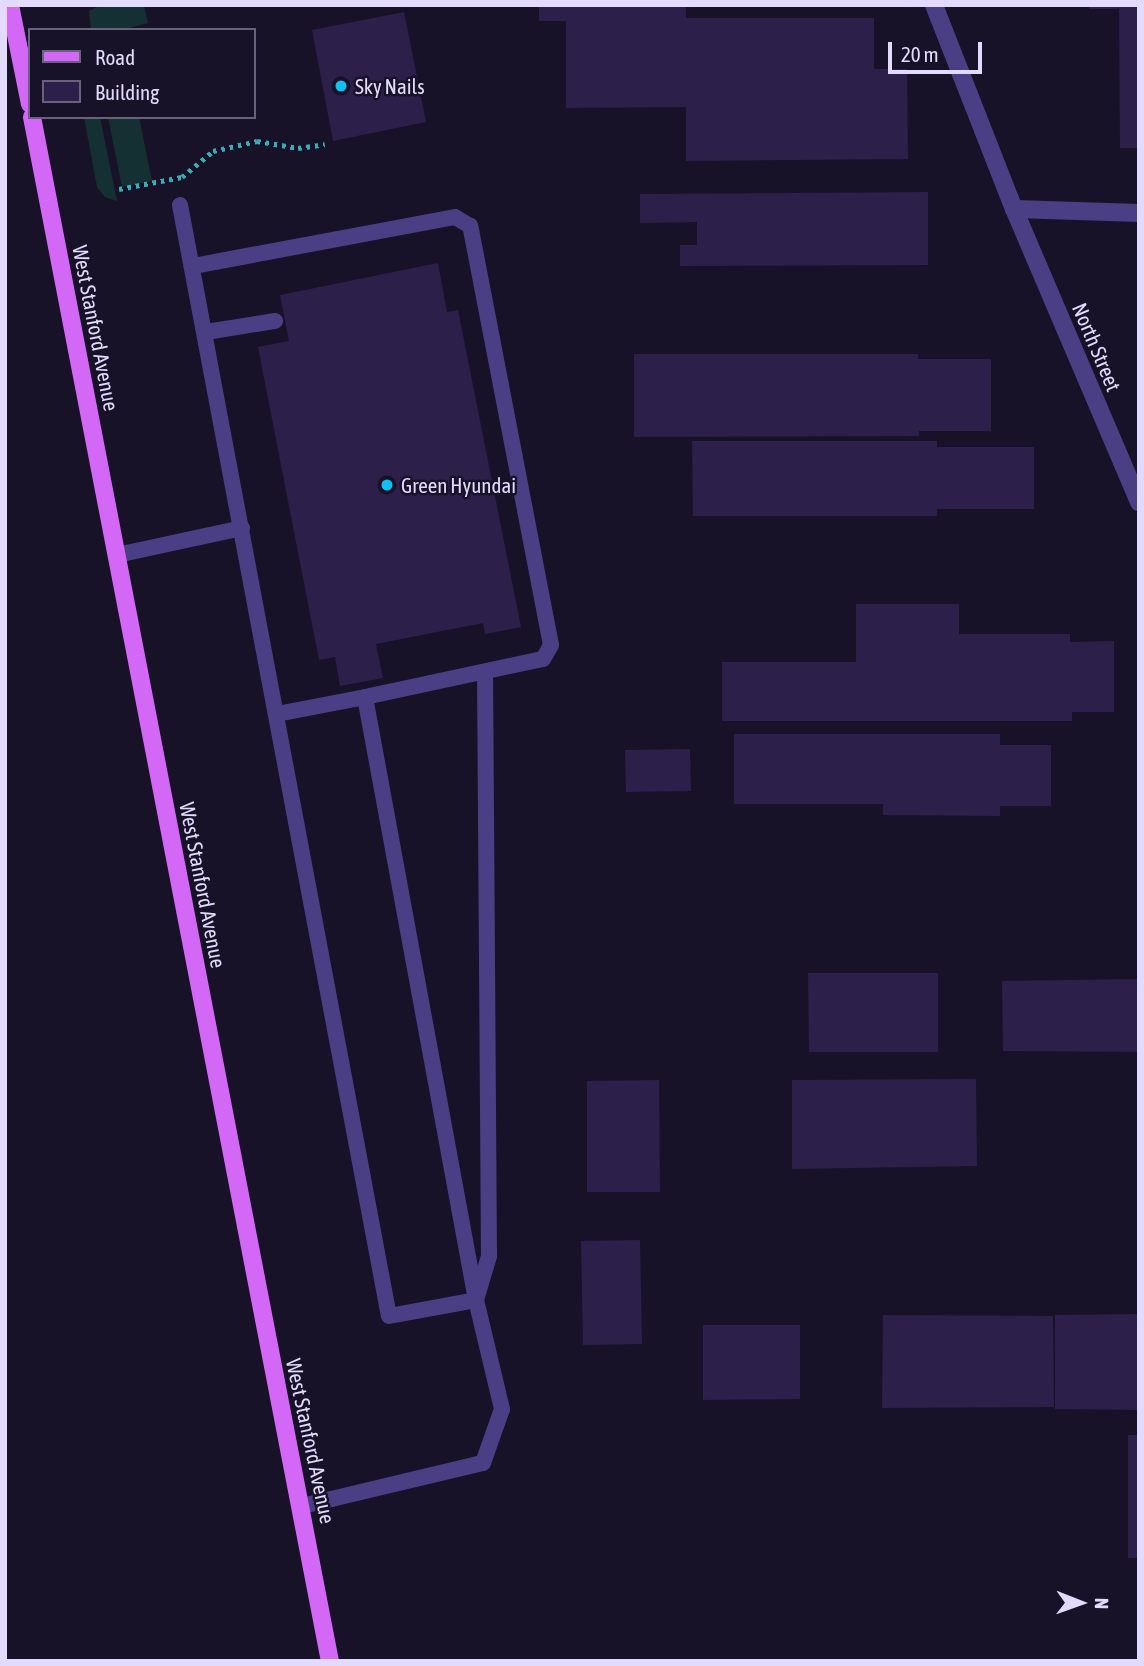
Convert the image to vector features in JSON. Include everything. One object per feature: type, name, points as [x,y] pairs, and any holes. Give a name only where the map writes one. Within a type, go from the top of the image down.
[{"type":"main road","points":[[10,5],[28,94]]},
{"type":"main road","name":"West Stanford Avenue","points":[[32,119],[330,1661]]},
{"type":"street","name":"North Street","points":[[934,5],[1014,209],[1139,502]]},
{"type":"street","points":[[1014,209],[1139,213]]},
{"type":"lane","points":[[180,205],[389,1316],[476,1300]]},
{"type":"lane","points":[[192,266],[455,217],[470,226],[551,645],[543,659],[277,714]]},
{"type":"lane","points":[[206,332],[275,321]]},
{"type":"lane","points":[[117,555],[242,528]]},
{"type":"lane","points":[[476,1300],[489,1256],[485,672]]},
{"type":"lane","points":[[302,1506],[483,1463],[502,1409],[476,1300],[365,697]]},
{"type":"path","points":[[119,189],[182,177],[213,150],[257,141],[298,148],[325,144]]},
{"type":"green space","points":[[101,5],[144,5],[148,23],[129,28],[91,28],[89,11]]},
{"type":"green space","points":[[84,119],[100,119],[117,201],[105,197],[97,187]]},
{"type":"green space","points":[[108,119],[139,119],[152,181],[122,187]]},
{"type":"building","points":[[539,5],[686,5],[686,18],[874,18],[874,69],[907,69],[908,159],[686,161],[686,107],[566,108],[566,21],[539,21]]},
{"type":"building","points":[[1089,5],[1139,5],[1139,148],[1120,148],[1119,9],[1089,9]]},
{"type":"building","points":[[404,12],[426,122],[333,141],[312,30]]},
{"type":"building","points":[[928,192],[928,265],[680,266],[680,245],[697,245],[697,222],[640,223],[640,194]]},
{"type":"building","points":[[438,263],[447,312],[458,310],[521,627],[485,634],[483,623],[376,644],[383,678],[340,686],[335,657],[319,660],[258,347],[289,341],[280,295]]},
{"type":"building","points":[[634,354],[918,354],[918,359],[991,359],[991,431],[919,431],[919,436],[634,437]]},
{"type":"building","points":[[692,441],[937,441],[937,447],[1034,447],[1034,509],[937,509],[937,516],[693,516]]},
{"type":"building","points":[[856,604],[959,604],[959,634],[1070,634],[1070,642],[1114,641],[1114,712],[1072,712],[1072,721],[722,721],[722,662],[856,662]]},
{"type":"building","points":[[734,734],[1000,734],[1000,745],[1051,745],[1051,806],[1000,806],[1000,816],[883,815],[883,804],[734,804]]},
{"type":"building","points":[[690,749],[691,791],[626,792],[625,750]]},
{"type":"building","points":[[808,973],[938,973],[938,1052],[809,1052]]},
{"type":"building","points":[[1139,979],[1139,1052],[1003,1051],[1002,981]]},
{"type":"building","points":[[976,1079],[977,1166],[792,1169],[792,1080]]},
{"type":"building","points":[[659,1080],[660,1192],[587,1192],[587,1081]]},
{"type":"building","points":[[640,1240],[642,1344],[583,1345],[581,1241]]},
{"type":"building","points":[[1139,1314],[1139,1410],[1055,1409],[1055,1315]]},
{"type":"building","points":[[883,1315],[1053,1316],[1054,1407],[882,1408]]},
{"type":"building","points":[[703,1325],[800,1325],[800,1399],[703,1400]]},
{"type":"building","points":[[1128,1435],[1139,1435],[1139,1558],[1128,1558]]},
{"type":"place","name":"Sky Nails","points":[[341,86]]},
{"type":"place","name":"Green Hyundai","points":[[387,485]]}]
